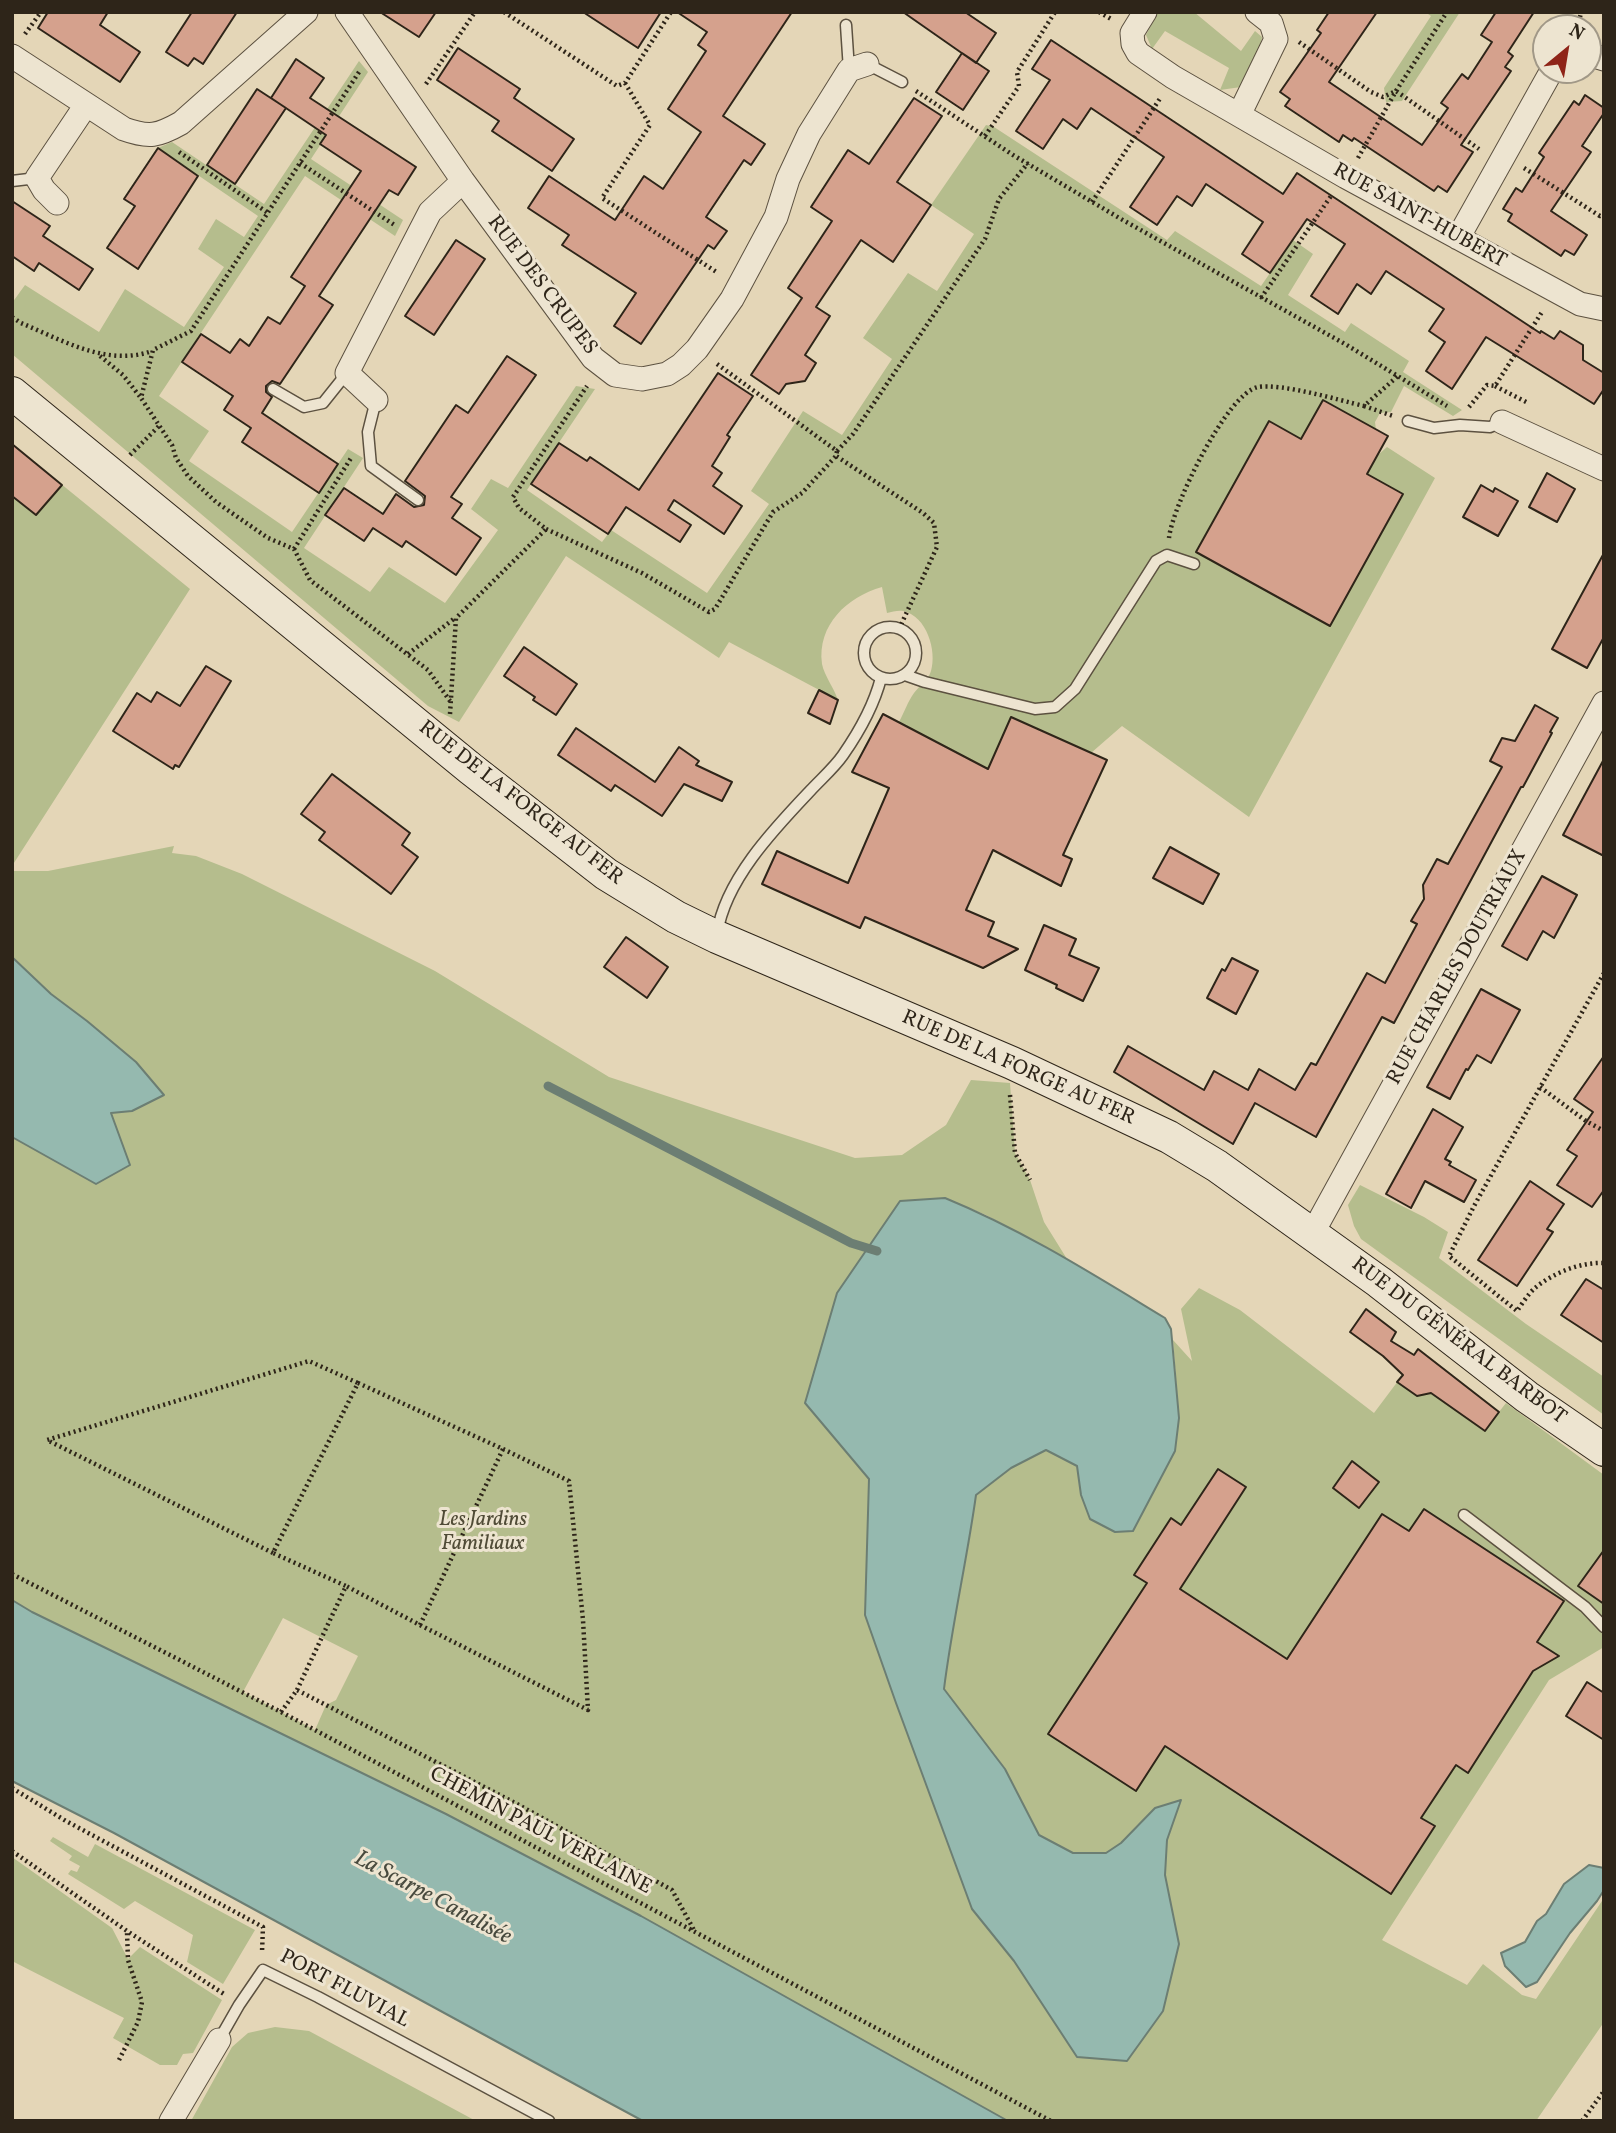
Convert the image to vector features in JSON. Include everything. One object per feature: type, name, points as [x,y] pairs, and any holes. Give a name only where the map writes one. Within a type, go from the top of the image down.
[{"type":"main road","name":"RUE DE LA FORGE AU FER","points":[[12,393],[501,793],[606,874],[676,917],[717,937],[1012,1063],[1169,1137],[1217,1166],[1312,1234]]},
{"type":"main road","name":"RUE DU GÉNÉRAL BARBOT","points":[[1312,1234],[1527,1396],[1604,1450]]},
{"type":"street","points":[[12,56],[124,129],[141,135],[161,134],[181,123],[306,12]]},
{"type":"street","name":"RUE DES CRUPES","points":[[347,12],[463,181],[593,358],[615,375],[642,379],[667,373],[681,365],[697,349],[732,299],[776,217],[809,134],[858,67]]},
{"type":"street","name":"RUE SAINT-HUBERT","points":[[1145,12],[1132,33],[1133,44],[1138,53],[1173,77],[1346,177],[1580,304],[1604,309]]},
{"type":"street","points":[[1239,115],[1276,39],[1271,20]]},
{"type":"street","points":[[1458,238],[1544,84]]},
{"type":"street","points":[[57,203],[37,178],[86,105]]},
{"type":"street","points":[[376,400],[347,373],[430,212],[463,181]]},
{"type":"street","points":[[1503,422],[1604,469]]},
{"type":"street","name":"RUE CHARLES DOUTRIAUX","points":[[1312,1234],[1604,702]]},
{"type":"street","points":[[170,2121],[219,2040]]},
{"type":"lane","points":[[846,25],[858,67],[902,82]]},
{"type":"lane","points":[[12,181],[37,178]]},
{"type":"lane","points":[[274,389],[304,407],[323,403],[347,373]]},
{"type":"lane","points":[[376,400],[368,432],[371,466],[418,499]]},
{"type":"lane","points":[[1408,421],[1434,428],[1462,420],[1490,427],[1503,422]]},
{"type":"lane","points":[[905,675],[1035,709],[1055,707],[1075,689],[1156,561],[1167,555],[1194,564]]},
{"type":"lane","points":[[883,628],[899,629],[912,639],[915,662],[905,675],[898,678],[881,678],[869,668],[865,660],[865,644],[869,637],[883,628]]},
{"type":"lane","points":[[717,937],[719,918],[736,884],[769,834],[842,756],[875,700],[881,678]]},
{"type":"lane","points":[[1464,1515],[1585,1607],[1604,1627]]},
{"type":"lane","points":[[219,2040],[263,1970]]},
{"type":"lane","name":"PORT FLUVIAL","points":[[263,1970],[549,2121]]},
{"type":"path","points":[[408,100],[424,87],[475,12]]},
{"type":"path","points":[[504,12],[617,86],[625,83],[671,12]]},
{"type":"path","points":[[985,136],[1018,86],[1017,72],[1055,12]]},
{"type":"path","points":[[1271,20],[1290,37],[1383,97],[1396,92],[1494,159],[1518,164],[1600,216],[1604,214]]},
{"type":"path","points":[[1092,202],[1173,77]]},
{"type":"path","points":[[902,82],[1092,202],[1399,374],[1462,420],[1487,385],[1495,386],[1556,291]]},
{"type":"path","points":[[625,83],[650,125],[602,198],[738,286]]},
{"type":"path","points":[[161,134],[167,145],[268,213]]},
{"type":"path","points":[[300,163],[416,239]]},
{"type":"path","points":[[601,364],[513,498],[519,508],[546,529],[642,573],[709,612],[715,610],[773,512],[802,493],[853,434],[985,239],[999,199],[1028,163]]},
{"type":"path","points":[[12,317],[99,355],[123,375],[141,398]]},
{"type":"path","points":[[697,349],[934,523],[937,547],[899,629]]},
{"type":"path","points":[[99,355],[138,356],[153,350]]},
{"type":"path","points":[[1364,406],[1399,374]]},
{"type":"path","points":[[1167,555],[1169,532],[1179,506],[1216,428],[1237,400],[1254,387],[1271,385],[1364,406],[1408,421]]},
{"type":"path","points":[[131,452],[159,426]]},
{"type":"path","points":[[294,549],[368,432]]},
{"type":"path","points":[[408,654],[456,618],[546,529]]},
{"type":"path","points":[[449,720],[456,618]]},
{"type":"path","points":[[1604,974],[1449,1256],[1517,1311],[1534,1289],[1568,1268],[1591,1262],[1604,1263]]},
{"type":"path","points":[[1012,1063],[1010,1083],[1015,1153],[1030,1180]]},
{"type":"path","points":[[1541,1087],[1586,1121],[1604,1131]]},
{"type":"path","points":[[309,1361],[358,1383],[569,1481],[589,1710],[346,1586],[273,1553],[47,1440],[309,1361]]},
{"type":"path","points":[[273,1553],[358,1383]]},
{"type":"path","points":[[420,1625],[503,1449]]},
{"type":"path","name":"CHEMIN PAUL VERLAINE","points":[[12,1574],[281,1712],[1051,2121]]},
{"type":"path","points":[[281,1712],[297,1690],[346,1586]]},
{"type":"path","points":[[297,1690],[517,1804],[671,1890],[696,1932]]},
{"type":"path","name":"PORT FLUVIAL","points":[[12,1788],[66,1821],[263,1927],[263,1970]]},
{"type":"path","points":[[12,1851],[239,2005]]},
{"type":"path","points":[[119,2060],[138,2022],[142,2002],[128,1959],[127,1931]]},
{"type":"path","points":[[1582,2121],[1604,2091]]},
{"type":"green space","points":[[1158,12],[1194,12],[1241,51],[1255,31],[1262,37],[1259,57],[1241,87],[1220,90],[1229,68],[1165,31],[1152,49],[1146,35]]},
{"type":"green space","points":[[1425,12],[1460,12],[1402,101],[1386,102],[1384,88],[1431,16]]},
{"type":"green space","points":[[359,61],[368,72],[311,159],[403,220],[395,236],[305,176],[159,396],[209,431],[189,461],[292,532],[348,449],[363,458],[304,548],[370,592],[389,567],[445,603],[498,530],[471,509],[491,479],[508,488],[576,386],[595,389],[527,490],[602,542],[611,530],[707,593],[769,504],[751,491],[803,411],[842,435],[892,359],[863,338],[908,273],[937,291],[974,234],[931,205],[986,125],[994,127],[1167,240],[1175,231],[1261,286],[1293,240],[1313,254],[1288,295],[1345,332],[1351,323],[1409,361],[1403,372],[1462,410],[1453,416],[1404,386],[1391,412],[1380,413],[1375,422],[1376,430],[1323,400],[1301,439],[1269,421],[1197,552],[1330,626],[1402,495],[1367,474],[1378,455],[1387,447],[1435,478],[1249,817],[1122,726],[1091,753],[1011,717],[988,769],[899,722],[912,696],[930,674],[933,654],[928,635],[918,620],[903,611],[887,613],[882,587],[846,605],[824,637],[822,664],[838,700],[729,642],[719,658],[566,556],[459,722],[428,706],[12,354],[12,303],[25,285],[99,332],[125,289],[184,327],[224,267],[198,249],[216,219],[244,237],[258,216],[158,148],[172,142],[264,204]]},
{"type":"green space","points":[[12,444],[190,589],[12,866]]},
{"type":"green space","name":"Les Jardins Familiaux","points":[[174,846],[172,853],[196,856],[242,874],[435,971],[609,1077],[855,1158],[902,1155],[946,1125],[971,1080],[1010,1083],[1015,1153],[1030,1180],[1044,1222],[1067,1259],[986,1215],[945,1198],[900,1201],[845,1451],[869,1479],[865,1615],[972,1909],[1014,1961],[1179,1944],[1165,1875],[1167,1840],[1180,1801],[1155,1808],[1121,1843],[1106,1853],[1073,1853],[1039,1835],[1005,1769],[944,1690],[976,1495],[1011,1468],[1046,1450],[1077,1466],[1081,1495],[1179,1418],[1173,1340],[1192,1361],[1181,1309],[1199,1288],[1240,1310],[1374,1413],[1404,1373],[1484,1431],[1506,1403],[1604,1475],[1604,1647],[1549,1680],[1382,1940],[1467,1985],[1483,1964],[1522,1995],[1536,1999],[1604,1898],[1604,2022],[1536,2121],[1008,2121],[641,1916],[446,1814],[12,1600],[12,871],[48,871]],"holes":[[[283,1618],[358,1656],[336,1700],[326,1705],[315,1730],[243,1692]]]},
{"type":"green space","points":[[1360,1185],[1448,1232],[1439,1258],[1526,1324],[1604,1377],[1604,1415],[1361,1239],[1348,1205]]},
{"type":"green space","points":[[53,1837],[88,1857],[95,1844],[255,1930],[223,1984],[187,1962],[193,1935],[135,1901],[124,1909],[68,1874],[71,1870],[77,1872],[80,1866],[69,1860],[72,1856],[50,1841]]},
{"type":"green space","points":[[12,1857],[112,1928],[128,1959],[140,1947],[222,2000],[193,2053],[183,2054],[177,2065],[160,2065],[113,2038],[124,2018],[12,1961]]},
{"type":"green space","points":[[275,2027],[309,2031],[476,2121],[191,2121],[232,2047],[248,2033]]},
{"type":"water","points":[[12,957],[51,994],[136,1062],[164,1095],[132,1111],[111,1113],[130,1165],[96,1184],[12,1137]]},
{"type":"water","points":[[945,1198],[1002,1224],[1085,1270],[1165,1318],[1171,1329],[1179,1418],[1175,1451],[1133,1531],[1115,1532],[1090,1519],[1081,1495],[1077,1466],[1046,1450],[1011,1468],[976,1495],[944,1689],[1005,1769],[1039,1835],[1073,1853],[1106,1853],[1121,1843],[1155,1808],[1181,1800],[1167,1840],[1165,1875],[1179,1944],[1163,2011],[1127,2061],[1077,2057],[1014,1961],[972,1909],[865,1615],[869,1479],[805,1403],[837,1293],[900,1201]]},
{"type":"water","name":"La Scarpe Canalisée","points":[[12,1600],[446,1814],[641,1916],[1008,2121],[643,2121],[114,1833],[12,1781]]},
{"type":"water","points":[[1589,1865],[1604,1868],[1604,1890],[1570,1933],[1537,1982],[1526,1987],[1505,1966],[1501,1953],[1525,1942],[1564,1884]]},
{"type":"building","points":[[48,12],[108,12],[100,25],[140,52],[120,82],[38,28]]},
{"type":"building","points":[[192,12],[237,12],[203,64],[194,58],[188,66],[166,52]]},
{"type":"building","points":[[380,12],[436,12],[419,37]]},
{"type":"building","points":[[583,12],[661,12],[638,48]]},
{"type":"building","points":[[677,12],[792,12],[723,116],[765,144],[751,165],[744,160],[706,217],[727,231],[714,249],[708,245],[641,344],[614,326],[636,293],[562,245],[569,235],[528,208],[549,176],[615,220],[644,176],[663,189],[701,132],[668,109],[706,51],[698,45],[707,32]]},
{"type":"building","points":[[903,12],[965,12],[996,33],[976,63]]},
{"type":"building","points":[[1329,12],[1377,12],[1329,82],[1422,145],[1448,108],[1441,103],[1462,74],[1468,79],[1492,42],[1481,35],[1496,12],[1534,12],[1508,52],[1513,56],[1505,67],[1511,71],[1461,145],[1473,152],[1447,192],[1438,186],[1434,191],[1354,138],[1352,141],[1343,135],[1339,142],[1285,106],[1290,99],[1280,92],[1321,33],[1317,30]]},
{"type":"building","points":[[1051,40],[1283,194],[1297,173],[1540,333],[1541,331],[1554,339],[1560,331],[1583,345],[1583,360],[1604,373],[1604,389],[1594,404],[1486,337],[1452,389],[1426,371],[1445,342],[1429,331],[1444,309],[1386,271],[1371,294],[1357,284],[1338,314],[1311,296],[1345,244],[1307,219],[1270,273],[1242,254],[1263,222],[1206,184],[1192,206],[1177,196],[1157,225],[1130,207],[1164,157],[1091,108],[1077,129],[1063,119],[1043,149],[1016,131],[1050,80],[1032,69]]},
{"type":"building","points":[[458,48],[520,89],[514,98],[574,139],[552,171],[492,131],[499,121],[437,80]]},
{"type":"building","points":[[962,53],[989,71],[963,110],[936,92]]},
{"type":"building","points":[[296,59],[324,78],[310,98],[416,167],[398,195],[389,190],[319,296],[333,305],[280,384],[272,381],[266,386],[266,392],[272,397],[262,413],[338,464],[319,493],[242,442],[251,428],[224,410],[233,396],[182,362],[201,334],[230,353],[240,339],[249,346],[268,317],[280,324],[305,286],[291,277],[361,171],[320,144],[326,135],[271,98]]},
{"type":"building","points":[[257,89],[286,108],[235,184],[207,165]]},
{"type":"building","points":[[1585,95],[1604,108],[1604,113],[1582,146],[1591,152],[1551,211],[1587,235],[1574,255],[1565,250],[1561,256],[1508,221],[1512,214],[1503,209],[1516,188],[1522,192],[1544,157],[1539,153],[1574,101],[1579,105]]},
{"type":"building","points":[[914,98],[942,116],[897,182],[931,205],[893,262],[861,240],[816,307],[830,316],[805,355],[816,363],[805,381],[786,384],[779,394],[751,375],[802,298],[788,288],[832,221],[811,207],[848,150],[869,164]]},
{"type":"building","points":[[158,148],[198,176],[138,269],[107,248],[135,206],[124,199]]},
{"type":"building","points":[[12,201],[50,226],[43,236],[93,269],[79,290],[39,263],[34,271],[12,256]]},
{"type":"building","points":[[456,240],[485,259],[434,335],[405,316]]},
{"type":"building","points":[[507,356],[536,375],[451,497],[462,504],[452,518],[481,538],[456,575],[406,541],[402,547],[373,528],[364,541],[325,515],[344,488],[383,514],[396,494],[414,507],[424,505],[425,496],[405,481],[456,405],[468,413]]},
{"type":"building","points":[[718,373],[753,396],[727,435],[730,437],[712,466],[722,473],[713,486],[742,506],[724,534],[674,500],[668,510],[691,525],[680,542],[626,507],[608,534],[531,484],[559,443],[587,461],[590,457],[639,490]]},
{"type":"building","points":[[1323,400],[1388,436],[1367,474],[1403,494],[1330,626],[1196,552],[1269,421],[1301,439]]},
{"type":"building","points":[[12,444],[62,485],[36,515],[12,496]]},
{"type":"building","points":[[1547,473],[1575,489],[1557,522],[1529,507]]},
{"type":"building","points":[[1481,485],[1493,492],[1495,488],[1518,501],[1498,536],[1463,517]]},
{"type":"building","points":[[1604,553],[1604,637],[1587,668],[1552,649]]},
{"type":"building","points":[[524,647],[577,684],[556,715],[504,676]]},
{"type":"building","points":[[206,666],[231,681],[179,767],[175,765],[173,769],[113,731],[137,693],[151,702],[157,692],[180,706]]},
{"type":"building","points":[[819,690],[838,700],[830,724],[808,713]]},
{"type":"building","points":[[1535,705],[1558,718],[1550,732],[1552,733],[1394,1023],[1382,1017],[1316,1137],[1255,1103],[1233,1144],[1114,1072],[1128,1046],[1204,1090],[1214,1071],[1248,1090],[1259,1069],[1295,1090],[1311,1063],[1316,1065],[1367,973],[1385,983],[1417,924],[1411,921],[1424,899],[1423,885],[1437,859],[1448,864],[1502,767],[1490,761],[1502,738],[1515,741]]},
{"type":"building","points":[[883,714],[988,769],[1011,717],[1107,760],[1063,855],[1072,859],[1061,886],[993,850],[966,910],[994,922],[988,936],[1018,949],[983,968],[865,917],[860,928],[762,884],[777,851],[848,883],[889,788],[852,772]]},
{"type":"building","points":[[576,728],[655,782],[679,747],[699,761],[696,765],[732,782],[722,801],[684,784],[662,816],[615,785],[611,791],[558,755]]},
{"type":"building","points":[[1604,759],[1604,856],[1563,835]]},
{"type":"building","points":[[332,774],[410,833],[402,845],[418,857],[391,894],[319,840],[325,832],[301,814]]},
{"type":"building","points":[[1170,847],[1219,874],[1203,904],[1153,878]]},
{"type":"building","points":[[1542,876],[1577,895],[1554,938],[1543,931],[1527,960],[1502,946]]},
{"type":"building","points":[[1044,925],[1076,939],[1069,955],[1099,968],[1083,1001],[1025,970]]},
{"type":"building","points":[[626,937],[668,967],[647,998],[604,967]]},
{"type":"building","points":[[1232,958],[1258,971],[1236,1014],[1207,998],[1222,969],[1225,971]]},
{"type":"building","points":[[1481,989],[1520,1010],[1491,1063],[1477,1055],[1450,1099],[1427,1087]]},
{"type":"building","points":[[1604,1056],[1604,1190],[1592,1207],[1557,1185],[1577,1156],[1567,1150],[1593,1112],[1574,1099]]},
{"type":"building","points":[[1433,1109],[1463,1127],[1445,1159],[1451,1162],[1449,1165],[1476,1180],[1464,1202],[1425,1181],[1411,1208],[1386,1194]]},
{"type":"building","points":[[1530,1181],[1564,1204],[1547,1229],[1553,1232],[1517,1286],[1478,1260]]},
{"type":"building","points":[[1586,1279],[1604,1290],[1604,1343],[1561,1315]]},
{"type":"building","points":[[1366,1309],[1396,1332],[1391,1341],[1414,1355],[1418,1349],[1499,1412],[1485,1431],[1431,1393],[1417,1396],[1397,1382],[1403,1375],[1383,1356],[1350,1332]]},
{"type":"building","points":[[1352,1461],[1379,1482],[1359,1508],[1333,1488]]},
{"type":"building","points":[[1218,1469],[1246,1487],[1180,1589],[1287,1659],[1382,1514],[1409,1531],[1424,1509],[1564,1601],[1537,1642],[1559,1656],[1533,1671],[1468,1773],[1456,1765],[1421,1818],[1435,1826],[1391,1894],[1165,1746],[1136,1791],[1048,1734],[1147,1583],[1134,1575],[1171,1518],[1181,1525]]},
{"type":"building","points":[[1604,1550],[1604,1604],[1578,1586]]},
{"type":"building","points":[[1587,1682],[1604,1693],[1604,1740],[1566,1716]]},
{"type":"waterway","points":[[548,1086],[851,1243],[877,1251]]}]
